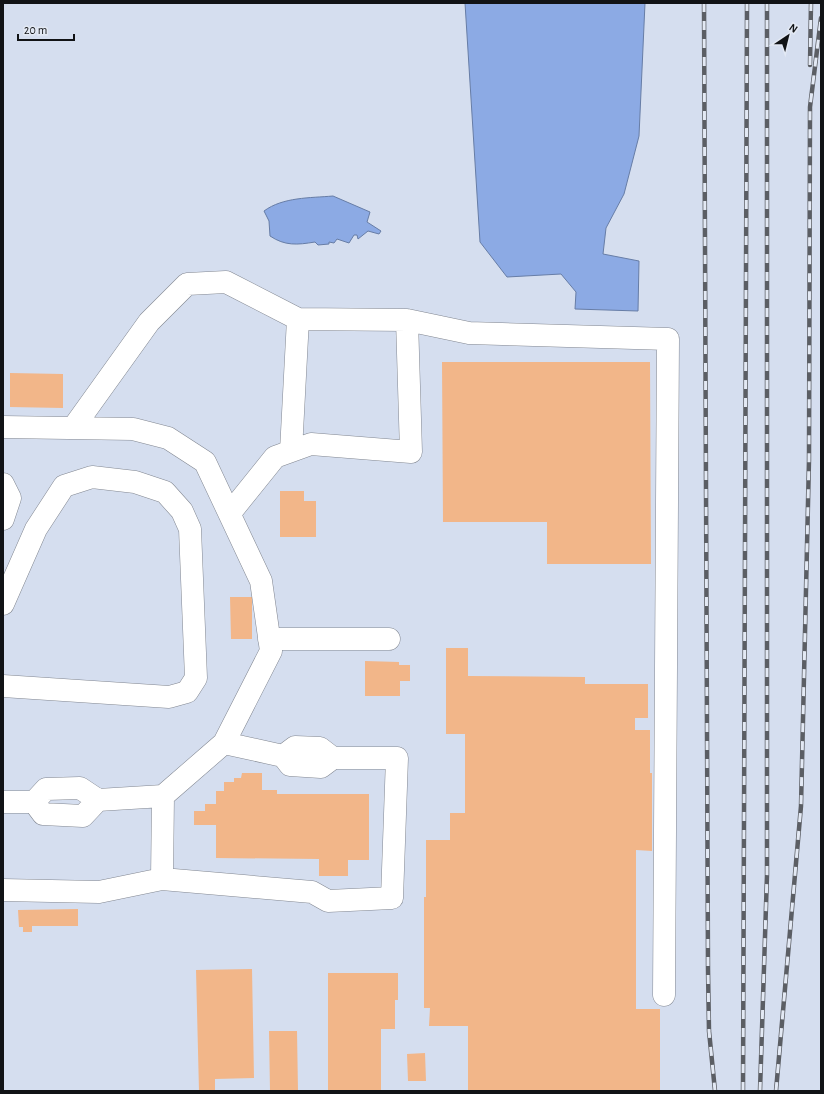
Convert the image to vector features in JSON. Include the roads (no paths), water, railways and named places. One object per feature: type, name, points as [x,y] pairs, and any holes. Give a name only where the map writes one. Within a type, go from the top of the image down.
[{"type":"lane","points":[[73,428],[149,322],[187,284],[226,282],[298,319],[408,320],[469,333],[668,339],[664,995]]},
{"type":"lane","points":[[291,451],[298,319]]},
{"type":"lane","points":[[230,513],[275,457],[311,444],[411,452],[408,320]]},
{"type":"lane","points":[[3,427],[132,429],[168,438],[205,462],[261,581],[271,650],[224,743],[163,796],[98,800],[83,816],[43,814],[34,802],[3,802]]},
{"type":"lane","points":[[3,604],[36,528],[64,486],[92,477],[136,482],[165,492],[182,511],[190,529],[196,662],[196,678],[187,692],[169,697],[3,686]]},
{"type":"lane","points":[[3,484],[10,498],[3,519]]},
{"type":"lane","points":[[269,639],[389,639]]},
{"type":"lane","points":[[3,890],[99,892],[162,879],[312,892],[328,901],[392,898],[397,758],[333,758],[321,767],[290,765],[283,756],[224,743]]},
{"type":"lane","points":[[162,879],[163,796]]},
{"type":"water","points":[[465,3],[645,3],[639,136],[624,194],[606,228],[603,254],[639,261],[638,311],[575,309],[576,292],[561,274],[507,277],[480,242]]},
{"type":"water","points":[[333,196],[370,212],[367,222],[381,231],[379,234],[368,231],[358,239],[357,235],[354,235],[349,243],[337,239],[334,243],[329,242],[329,244],[318,245],[315,242],[291,244],[281,242],[270,236],[269,221],[264,211],[271,206],[306,198]]},
{"type":"railway","points":[[704,3],[708,969],[709,1031],[715,1091]]},
{"type":"railway","points":[[743,1091],[747,3]]},
{"type":"railway","points":[[760,1091],[767,875],[767,3]]},
{"type":"railway","points":[[810,65],[811,3]]},
{"type":"railway","points":[[776,1091],[801,806],[809,460],[810,107],[821,18]]}]
